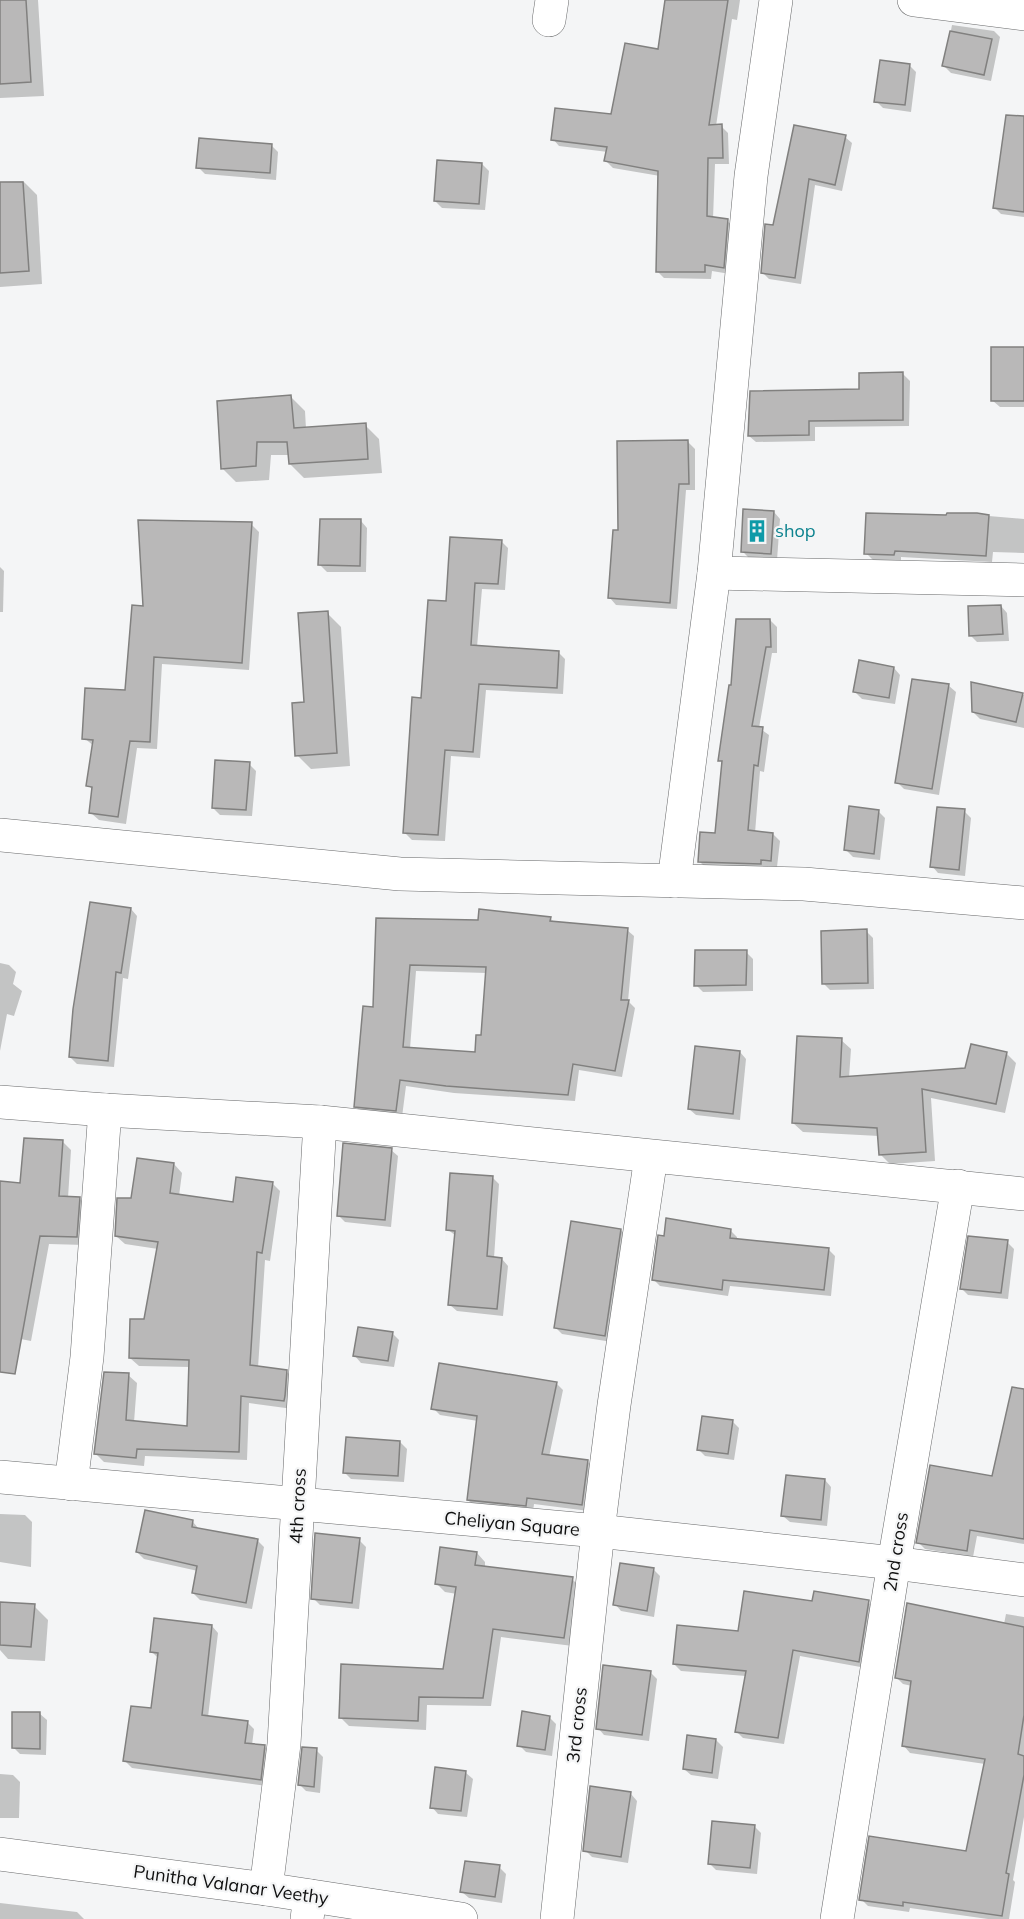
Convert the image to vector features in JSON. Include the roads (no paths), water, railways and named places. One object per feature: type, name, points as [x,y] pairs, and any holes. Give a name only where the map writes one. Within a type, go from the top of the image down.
[{"type":"street","points":[[674,881],[714,573],[751,176],[776,0]]},
{"type":"street","points":[[914,0],[1024,14]]},
{"type":"street","points":[[714,573],[1024,580]]},
{"type":"street","points":[[0,835],[400,874],[804,884],[1024,903]]},
{"type":"street","points":[[0,1102],[320,1122],[1024,1194]]},
{"type":"street","points":[[71,1484],[87,1357],[105,1110]]},
{"type":"street","name":"4th cross","points":[[266,1889],[284,1744],[320,1122]]},
{"type":"street","name":"3rd cross","points":[[557,1919],[598,1531],[614,1405],[651,1157]]},
{"type":"street","name":"2nd cross","points":[[837,1919],[958,1186]]},
{"type":"street","name":"Cheliyan Square","points":[[0,1477],[598,1531],[894,1563],[1024,1580]]},
{"type":"street","name":"Punitha Valanar Veethy","points":[[0,1854],[266,1889],[309,1907],[461,1919]]},
{"type":"place","name":"shop","points":[[757,531]]}]
